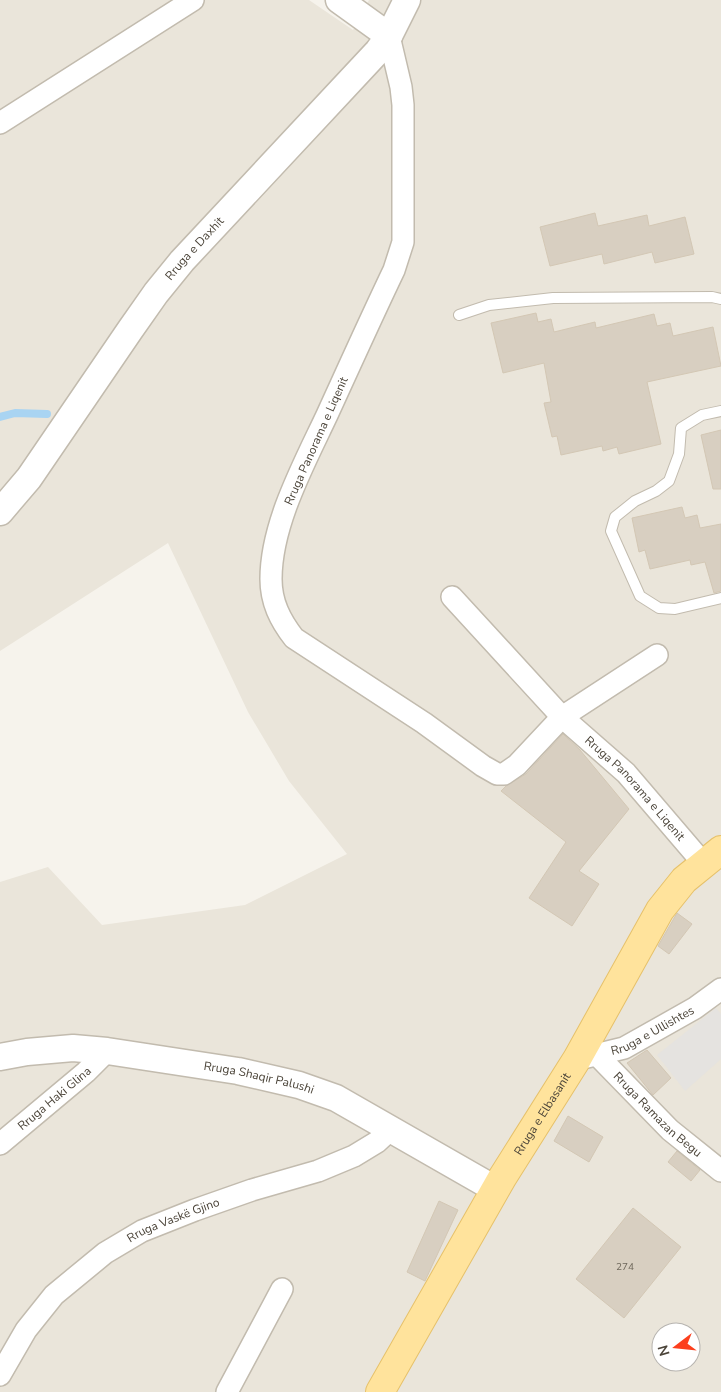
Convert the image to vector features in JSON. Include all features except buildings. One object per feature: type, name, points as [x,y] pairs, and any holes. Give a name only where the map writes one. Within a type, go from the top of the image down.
[{"type":"main road","name":"Rruga e Elbasanit","points":[[380,1392],[495,1189],[587,1057],[660,910],[684,880],[712,856]]},
{"type":"street","points":[[0,123],[193,0]]},
{"type":"street","points":[[339,0],[389,36]]},
{"type":"street","name":"Rruga e Daxhit","points":[[0,512],[29,478],[151,300],[182,261],[368,62],[389,36],[407,0]]},
{"type":"street","name":"Rruga Panorama e Liqenit","points":[[389,36],[401,86],[403,105],[403,242],[394,270],[289,495],[273,558],[271,580],[274,602],[281,620],[294,638],[424,723],[482,766],[497,774],[504,774],[517,765],[562,717],[657,655]]},
{"type":"street","name":"Rruga Panorama e Liqenit","points":[[452,597],[562,717],[626,773],[650,800],[712,856]]},
{"type":"street","name":"Rruga e Ullishtes","points":[[587,1057],[624,1048],[695,1008],[721,990]]},
{"type":"street","name":"Rruga Shaqir Palushi","points":[[0,1057],[27,1052],[73,1048],[107,1051],[238,1071],[299,1085],[336,1098],[495,1189]]},
{"type":"street","name":"Rruga Haki Glina","points":[[0,1144],[86,1072],[107,1051]]},
{"type":"street","name":"Rruga Ramazan Begu","points":[[587,1057],[670,1130],[721,1171]]},
{"type":"street","name":"Rruga Vaskë Gjino","points":[[0,1376],[26,1330],[54,1295],[104,1253],[142,1231],[195,1210],[252,1190],[318,1171],[354,1156],[377,1142],[392,1129]]},
{"type":"street","points":[[227,1392],[282,1289]]},
{"type":"lane","points":[[459,315],[490,305],[553,298],[712,297],[721,299]]},
{"type":"lane","points":[[721,411],[702,415],[682,428],[679,454],[669,481],[656,491],[636,501],[615,517],[611,531],[640,596],[659,608],[675,609],[721,598]]},
{"type":"shaded area","points":[[0,0],[309,0],[353,30],[369,0],[721,0],[721,1392],[0,1392],[0,882],[48,867],[102,925],[245,905],[347,854],[289,781],[248,712],[168,543],[0,651]]},
{"type":"shaded area","points":[[716,1008],[721,1014],[721,1059],[685,1091],[657,1055]]},
{"type":"waterway","points":[[0,417],[15,413],[47,414]]}]
